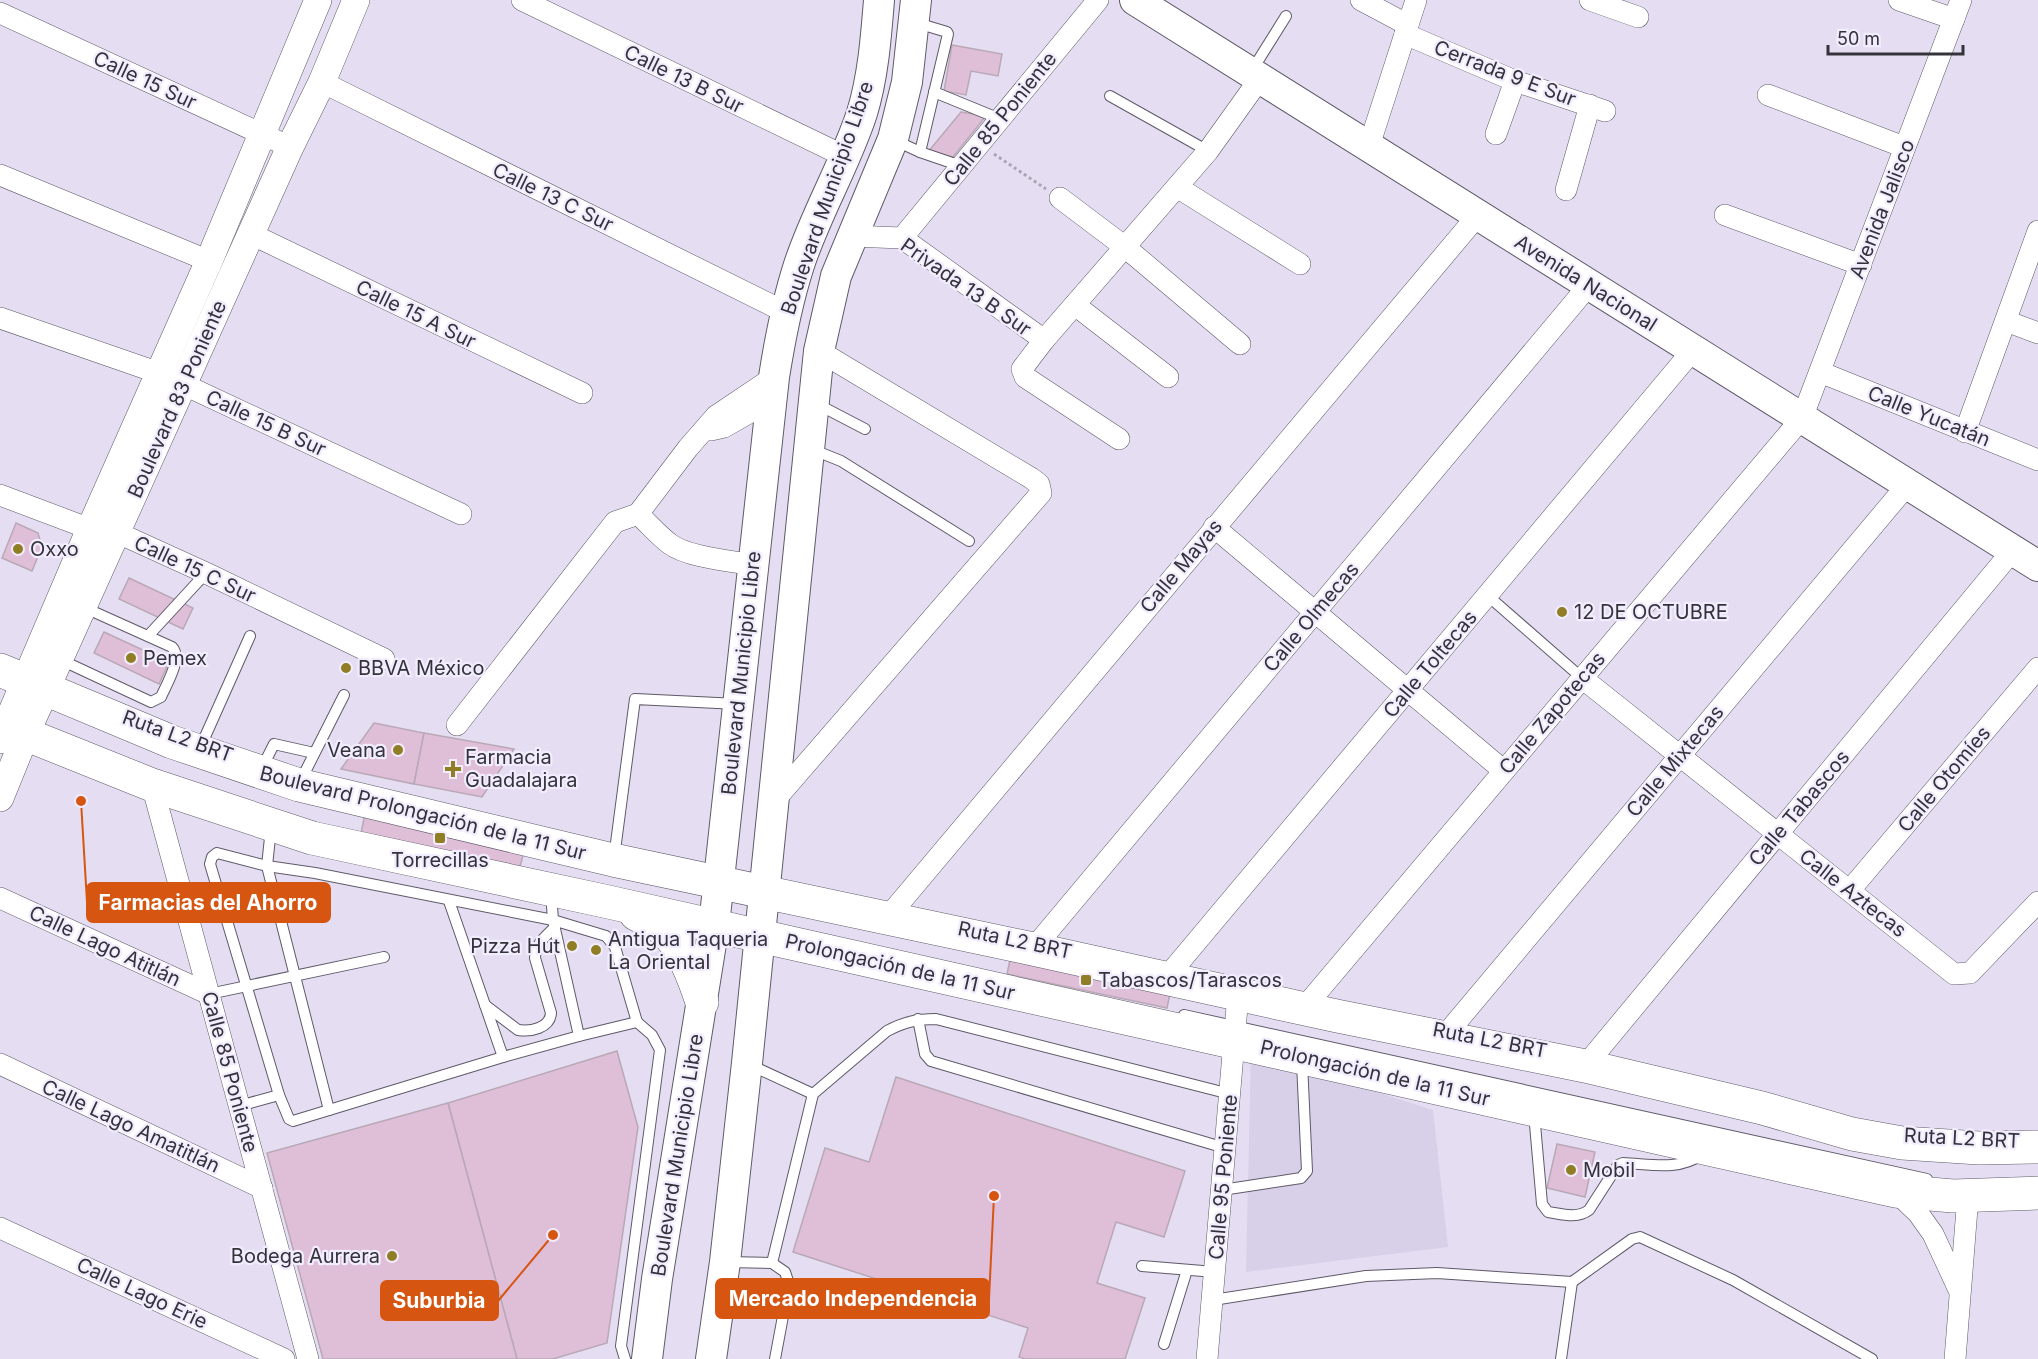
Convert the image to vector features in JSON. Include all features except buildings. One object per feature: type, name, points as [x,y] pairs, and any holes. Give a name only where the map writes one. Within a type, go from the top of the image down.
[{"type":"main road","name":"Boulevard Municipio Libre","points":[[646,1359],[644,1277],[702,1002],[717,902],[772,389],[785,312],[814,224],[846,157],[862,112],[872,71],[879,0]]},
{"type":"main road","name":"Avenida Nacional","points":[[1135,0],[2038,566]]},
{"type":"main road","name":"Boulevard Municipio Libre","points":[[711,1359],[725,1262],[747,1063],[819,351],[836,276],[893,139],[907,82],[915,11]]},
{"type":"main road","name":"Boulevard Prolongación de la 11 Sur","points":[[27,690],[116,703],[198,752],[256,777],[302,791],[613,861],[717,902]]},
{"type":"main road","points":[[9,728],[152,785],[312,838],[553,912],[604,901],[717,902]]},
{"type":"main road","points":[[604,901],[650,920],[665,931],[689,966],[702,1002]]},
{"type":"main road","name":"Prolongación de la 11 Sur","points":[[717,902],[1236,1016],[1303,1009],[1585,1066],[1762,1108],[1862,1136],[1902,1143],[1979,1148],[2038,1147]]},
{"type":"main road","name":"Prolongación de la 11 Sur","points":[[717,902],[762,912],[887,918],[1166,978],[1236,1016],[1302,1057],[1895,1191],[1954,1189],[2038,1193]]},
{"type":"street","name":"Boulevard 83 Poniente","points":[[27,690],[59,659],[290,147],[322,82],[356,0]]},
{"type":"street","name":"Calle 13 B Sur","points":[[522,0],[846,157]]},
{"type":"street","name":"Calle 85 Poniente","points":[[902,238],[1098,0]]},
{"type":"street","name":"Cerrada 9 E Sur","points":[[1361,0],[1407,29],[1515,81],[1597,108],[1566,190]]},
{"type":"street","points":[[1369,147],[1416,0]]},
{"type":"street","points":[[1590,0],[1638,17]]},
{"type":"street","points":[[1899,0],[1958,9]]},
{"type":"street","name":"Boulevard 83 Poniente","points":[[0,798],[9,728],[27,690],[90,529],[209,261],[314,1]]},
{"type":"street","name":"Avenida Jalisco","points":[[1802,418],[1958,9]]},
{"type":"street","name":"Calle 15 Sur","points":[[0,13],[290,147]]},
{"type":"street","points":[[1119,439],[1025,377],[1022,369],[1044,340],[1209,151],[1256,75]]},
{"type":"street","points":[[1496,134],[1515,81]]},
{"type":"street","name":"Calle 13 C Sur","points":[[322,82],[785,312]]},
{"type":"street","points":[[1768,95],[1904,147]]},
{"type":"street","points":[[0,175],[209,261]]},
{"type":"street","points":[[1177,187],[1300,264]]},
{"type":"street","points":[[1060,198],[1125,247],[1240,344]]},
{"type":"street","name":"Calle Mayas","points":[[887,918],[1478,215]]},
{"type":"street","points":[[1725,215],[1860,266]]},
{"type":"street","points":[[1965,432],[2038,231]]},
{"type":"street","name":"Calle 15 A Sur","points":[[251,234],[582,393]]},
{"type":"street","name":"Privada 13 B Sur","points":[[851,236],[902,238],[1044,340]]},
{"type":"street","name":"Calle Olmecas","points":[[1033,949],[1589,285]]},
{"type":"street","points":[[1075,305],[1168,377]]},
{"type":"street","name":"Calle 15 B Sur","points":[[0,318],[159,373],[461,514]]},
{"type":"street","points":[[2006,321],[2038,333]]},
{"type":"street","name":"Calle Toltecas","points":[[1166,978],[1693,350]]},
{"type":"street","points":[[773,802],[1041,493],[1039,484],[1031,478],[819,351]]},
{"type":"street","name":"Calle Yucatán","points":[[1820,372],[2038,460]]},
{"type":"street","points":[[458,725],[615,522],[638,514],[688,448],[716,416],[772,389]]},
{"type":"street","name":"Calle Zapotecas","points":[[1303,1009],[1802,418]]},
{"type":"street","name":"Calle Mixtecas","points":[[1443,1038],[1908,484]]},
{"type":"street","name":"Calle 15 C Sur","points":[[0,495],[90,529],[116,532],[384,659]]},
{"type":"street","points":[[638,514],[677,549],[753,565]]},
{"type":"street","points":[[1214,527],[1504,771]]},
{"type":"street","name":"Calle Tabascos","points":[[1585,1066],[2013,550]]},
{"type":"street","name":"Calle Otomíes","points":[[1850,890],[2038,668]]},
{"type":"street","name":"Calle Aztecas","points":[[1582,678],[1954,974],[1970,973],[2038,902]]},
{"type":"street","name":"Calle 85 Poniente","points":[[152,785],[308,1359]]},
{"type":"street","name":"Calle Lago Atitlán","points":[[0,898],[209,994]]},
{"type":"street","name":"Calle 95 Poniente","points":[[1207,1359],[1236,1016]]},
{"type":"street","name":"Calle Lago Amatitlán","points":[[0,1064],[262,1188]]},
{"type":"street","points":[[1954,1189],[1960,1292],[1955,1359]]},
{"type":"street","points":[[1895,1191],[1918,1213],[1933,1234],[1960,1292]]},
{"type":"street","name":"Calle Lago Erie","points":[[0,1228],[284,1359]]},
{"type":"lane","points":[[915,11],[948,33],[920,153]]},
{"type":"lane","points":[[1256,75],[1286,16]]},
{"type":"lane","points":[[934,92],[1000,119]]},
{"type":"lane","points":[[1110,96],[1209,151]]},
{"type":"lane","points":[[893,139],[920,153],[961,166]]},
{"type":"lane","points":[[813,402],[865,429]]},
{"type":"lane","points":[[808,448],[841,461],[969,541]]},
{"type":"lane","points":[[148,636],[206,573]]},
{"type":"lane","points":[[1487,595],[1582,678]]},
{"type":"lane","points":[[59,659],[116,703],[151,702],[161,697],[176,658],[176,650],[172,646],[83,607]]},
{"type":"lane","points":[[198,752],[250,636]]},
{"type":"lane","points":[[302,791],[314,753],[344,695]]},
{"type":"lane","points":[[613,861],[635,699],[738,704]]},
{"type":"lane","points":[[9,728],[314,833],[717,902]]},
{"type":"lane","points":[[256,777],[274,744],[314,753]]},
{"type":"lane","points":[[271,825],[267,866],[329,1110]]},
{"type":"lane","points":[[625,1359],[621,1346],[644,1277],[660,1050],[652,1035],[637,1022],[615,947],[611,941],[606,936],[553,912],[449,901],[315,873],[267,866],[217,853],[212,857],[210,864],[279,1095],[290,1120],[503,1057],[637,1022]]},
{"type":"lane","points":[[449,901],[503,1057]]},
{"type":"lane","points":[[485,1005],[518,1030],[546,1026],[551,1021],[535,951],[553,912]]},
{"type":"lane","points":[[553,912],[579,1036]]},
{"type":"lane","points":[[762,912],[796,933]]},
{"type":"lane","points":[[209,994],[384,957]]},
{"type":"lane","name":"Ruta L2 BRT","points":[[1112,978],[1236,1016],[1954,1189]]},
{"type":"lane","name":"Ruta L2 BRT","points":[[1179,1013],[1236,1016],[1335,1027],[1734,1107],[1892,1152],[1935,1157]]},
{"type":"lane","points":[[772,1263],[813,1094],[886,1031],[901,1024],[918,1019],[936,1019],[1230,1094]]},
{"type":"lane","points":[[918,1019],[925,1054],[931,1061],[1225,1148]]},
{"type":"lane","points":[[1222,1190],[1301,1178],[1305,1175],[1307,1171],[1302,1057]]},
{"type":"lane","points":[[747,1063],[813,1094]]},
{"type":"lane","points":[[239,1106],[279,1095]]},
{"type":"lane","points":[[1533,1109],[1542,1204],[1548,1212],[1583,1214],[1589,1210],[1618,1165],[1623,1163],[1680,1165],[1690,1162],[1709,1149]]},
{"type":"lane","points":[[1213,1300],[1378,1275],[1437,1273],[1572,1282],[1632,1239],[1640,1237],[1733,1280],[1872,1359]]},
{"type":"lane","points":[[725,1262],[772,1263],[785,1272],[789,1284],[775,1359]]},
{"type":"lane","points":[[1142,1266],[1215,1272]]},
{"type":"lane","points":[[1164,1344],[1187,1270]]},
{"type":"lane","points":[[1561,1359],[1572,1282]]},
{"type":"path","points":[[979,144],[1060,198]]},
{"type":"shaded area","points":[[1251,1052],[1433,1110],[1448,1247],[1246,1272]]},
{"type":"place","name":"Oxxo","points":[[18,549]]},
{"type":"place","name":"12 DE OCTUBRE","points":[[1562,612]]},
{"type":"place","name":"Pemex","points":[[131,658]]},
{"type":"place","name":"BBVA México","points":[[346,668]]},
{"type":"place","name":"Veana","points":[[398,750]]},
{"type":"place","name":"Farmacia Guadalajara","points":[[453,769]]},
{"type":"place","name":"Farmacias del Ahorro","points":[[81,801]]},
{"type":"place","name":"Torrecillas","points":[[440,838]]},
{"type":"place","name":"Pizza Hut","points":[[572,946]]},
{"type":"place","name":"Antigua Taqueria La Oriental","points":[[596,950]]},
{"type":"place","name":"Tabascos/Tarascos","points":[[1086,980]]},
{"type":"place","name":"Mobil","points":[[1571,1170]]},
{"type":"place","name":"Mercado Independencia","points":[[994,1196]]},
{"type":"place","name":"Suburbia","points":[[553,1235]]},
{"type":"place","name":"Bodega Aurrera","points":[[392,1256]]}]
